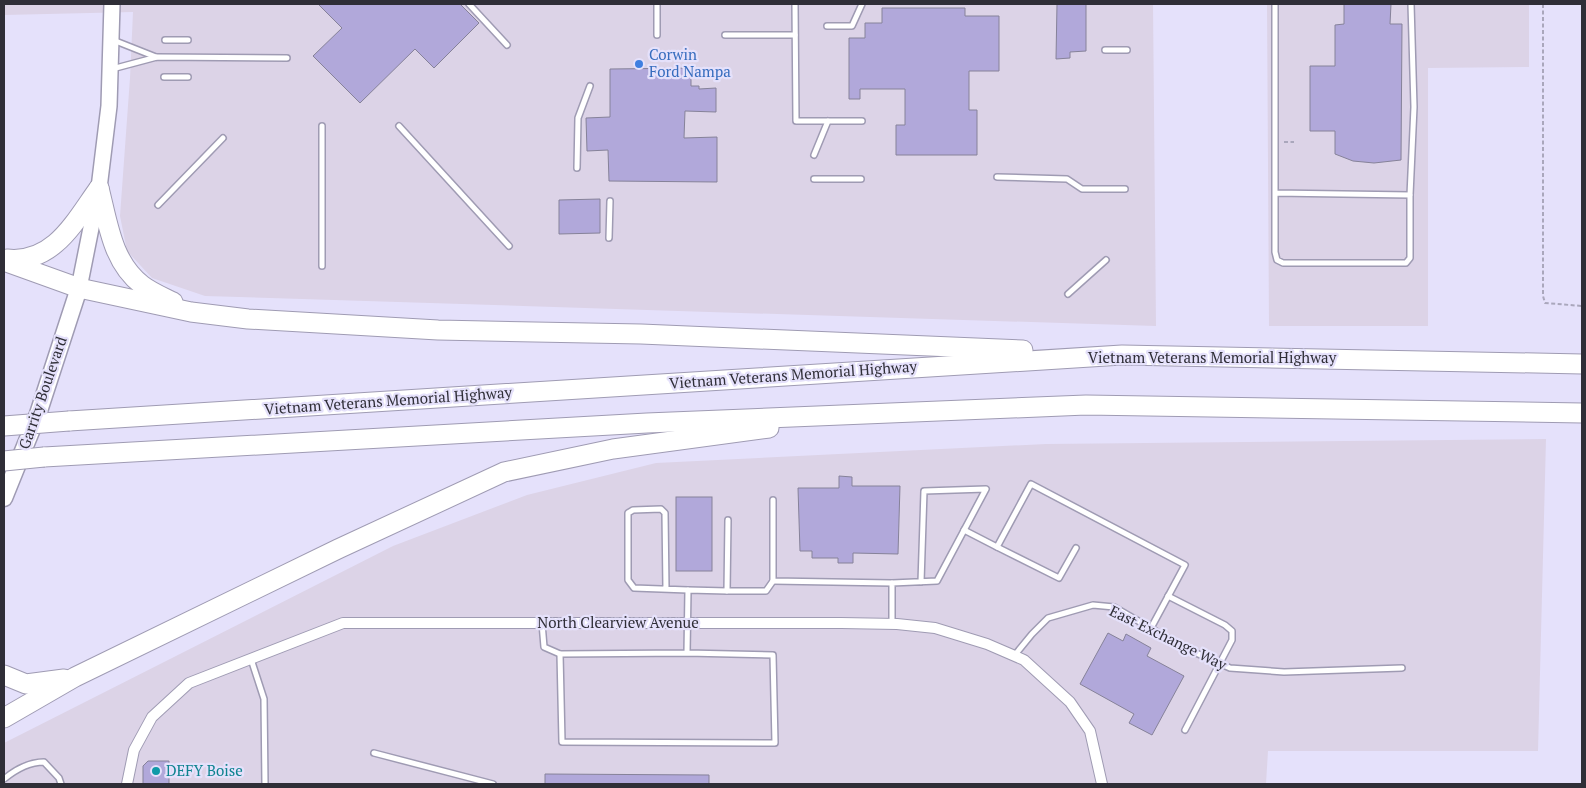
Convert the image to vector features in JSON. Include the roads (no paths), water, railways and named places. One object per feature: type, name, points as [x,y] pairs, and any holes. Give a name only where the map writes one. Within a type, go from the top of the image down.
[{"type":"highway","points":[[4,260],[17,260],[37,256],[60,242],[99,188]]},
{"type":"highway","points":[[99,188],[117,255],[124,266],[142,285],[191,312]]},
{"type":"highway","points":[[4,260],[79,288],[191,312],[248,319],[438,330],[641,334],[1122,355]]},
{"type":"highway","name":"Vietnam Veterans Memorial Highway","points":[[4,426],[1122,355],[1582,364]]},
{"type":"highway","points":[[4,461],[44,457],[842,414],[1086,405],[1582,413]]},
{"type":"highway","points":[[4,718],[75,678],[338,549],[504,472],[613,449],[744,432],[842,414]]},
{"type":"highway","points":[[4,676],[26,684],[75,678]]},
{"type":"main road","points":[[79,288],[99,188],[109,106],[112,4]]},
{"type":"main road","name":"Garrity Boulevard","points":[[4,498],[38,414],[79,288]]},
{"type":"street","name":"North Clearview Avenue","points":[[127,784],[134,750],[152,717],[190,683],[343,623],[892,624],[935,628],[987,644],[1024,660],[1070,702],[1090,732],[1102,784]]},
{"type":"lane","points":[[469,4],[506,45]]},
{"type":"lane","points":[[657,4],[657,35]]},
{"type":"lane","points":[[795,4],[796,121],[862,121]]},
{"type":"lane","points":[[826,26],[852,26],[862,4]]},
{"type":"lane","points":[[1275,4],[1275,252],[1277,260],[1283,263],[1406,263],[1410,258],[1410,195],[1414,107],[1411,4]]},
{"type":"lane","points":[[725,35],[795,35]]},
{"type":"lane","points":[[112,39],[157,57]]},
{"type":"lane","points":[[165,40],[188,40]]},
{"type":"lane","points":[[1105,50],[1127,50]]},
{"type":"lane","points":[[110,70],[157,57],[287,58]]},
{"type":"lane","points":[[164,77],[188,77]]},
{"type":"lane","points":[[577,168],[578,118],[590,86]]},
{"type":"lane","points":[[814,156],[828,121]]},
{"type":"lane","points":[[322,126],[322,266]]},
{"type":"lane","points":[[399,126],[509,246]]},
{"type":"lane","points":[[158,205],[223,138]]},
{"type":"lane","points":[[997,177],[1067,179],[1082,189],[1125,189]]},
{"type":"lane","points":[[814,178],[861,179]]},
{"type":"lane","points":[[1275,193],[1410,195]]},
{"type":"lane","points":[[609,238],[610,201]]},
{"type":"lane","points":[[1068,294],[1106,260]]},
{"type":"lane","points":[[997,547],[1031,484],[1185,565],[1151,628]]},
{"type":"lane","points":[[773,581],[892,583],[922,582],[937,581],[986,488],[924,491],[922,582]]},
{"type":"lane","points":[[666,589],[665,514],[662,509],[633,510],[628,513],[628,580],[634,588],[727,591],[766,591],[773,581],[773,500]]},
{"type":"lane","points":[[727,591],[728,520]]},
{"type":"lane","points":[[964,530],[1059,578],[1076,548]]},
{"type":"lane","points":[[892,583],[892,624]]},
{"type":"lane","points":[[687,653],[688,590]]},
{"type":"lane","points":[[1168,596],[1225,625],[1232,632],[1232,640],[1185,730]]},
{"type":"lane","name":"East Exchange Way","points":[[1014,656],[1048,618],[1093,605],[1114,607],[1230,668],[1284,672],[1402,668]]},
{"type":"lane","points":[[542,623],[544,647],[560,654],[687,653],[773,655],[775,743],[562,742],[560,654]]},
{"type":"lane","points":[[251,659],[264,699],[266,784]]},
{"type":"lane","points":[[374,753],[493,784]]},
{"type":"lane","points":[[4,779],[15,770],[36,762],[44,762],[61,784]]},
{"type":"place","name":"Corwin Ford Nampa","points":[[639,64]]},
{"type":"place","name":"DEFY Boise","points":[[156,771]]}]
